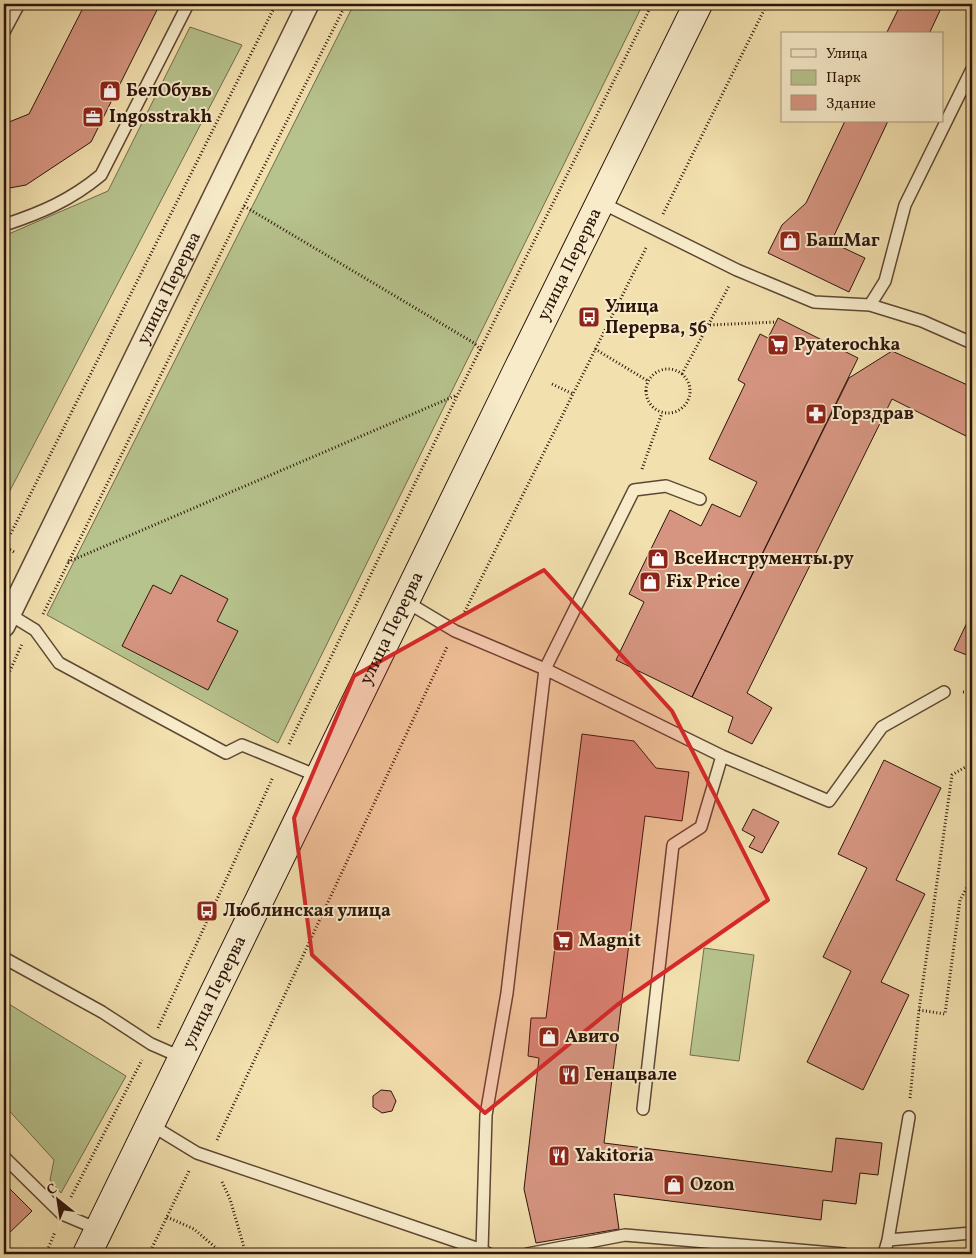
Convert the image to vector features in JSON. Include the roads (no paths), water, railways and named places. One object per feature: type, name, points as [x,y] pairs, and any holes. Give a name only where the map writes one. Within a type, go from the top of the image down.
[{"type":"main road","name":"улица Перерва","points":[[87,1254],[698,4]]},
{"type":"street","name":"улица Перерва","points":[[6,617],[308,4]]},
{"type":"lane","points":[[4,32],[19,4]]},
{"type":"lane","points":[[4,225],[56,206],[81,191],[101,175],[188,4]]},
{"type":"lane","points":[[870,305],[884,281],[905,205],[972,69]]},
{"type":"lane","points":[[600,202],[737,270],[814,302],[870,305],[922,321],[972,343]]},
{"type":"lane","points":[[151,1125],[197,1153],[486,1252],[486,1115],[508,993],[545,669],[634,490],[666,486],[700,499]]},
{"type":"lane","points":[[405,601],[455,631],[545,669],[722,756],[829,801],[882,726],[944,692]]},
{"type":"lane","points":[[6,617],[35,630],[59,662],[226,753],[242,745],[320,777]]},
{"type":"lane","points":[[643,1110],[673,845],[701,828],[722,756]]},
{"type":"lane","points":[[4,958],[102,1012],[151,1044],[183,1058]]},
{"type":"lane","points":[[884,1254],[888,1240],[908,1117]]},
{"type":"lane","points":[[4,1158],[62,1214],[100,1230]]},
{"type":"lane","points":[[888,1240],[972,1233]]},
{"type":"lane","points":[[527,1254],[625,1236],[844,1254]]},
{"type":"place","name":"БелОбувь","points":[[110,91]]},
{"type":"place","name":"Ingosstrakh","points":[[93,117]]},
{"type":"place","name":"БашМаг","points":[[790,241]]},
{"type":"place","name":"Улица Перерва, 56","points":[[589,317]]},
{"type":"place","name":"Pyaterochka","points":[[778,345]]},
{"type":"place","name":"Горздрав","points":[[816,414]]},
{"type":"place","name":"ВсеИнструменты.ру","points":[[658,559]]},
{"type":"place","name":"Fix Price","points":[[650,582]]},
{"type":"place","name":"Люблинская улица","points":[[207,911]]},
{"type":"place","name":"Magnit","points":[[563,941]]},
{"type":"place","name":"Авито","points":[[549,1037]]},
{"type":"place","name":"Генацвале","points":[[569,1075]]},
{"type":"place","name":"Yakitoria","points":[[559,1156]]},
{"type":"place","name":"Ozon","points":[[674,1185]]}]
